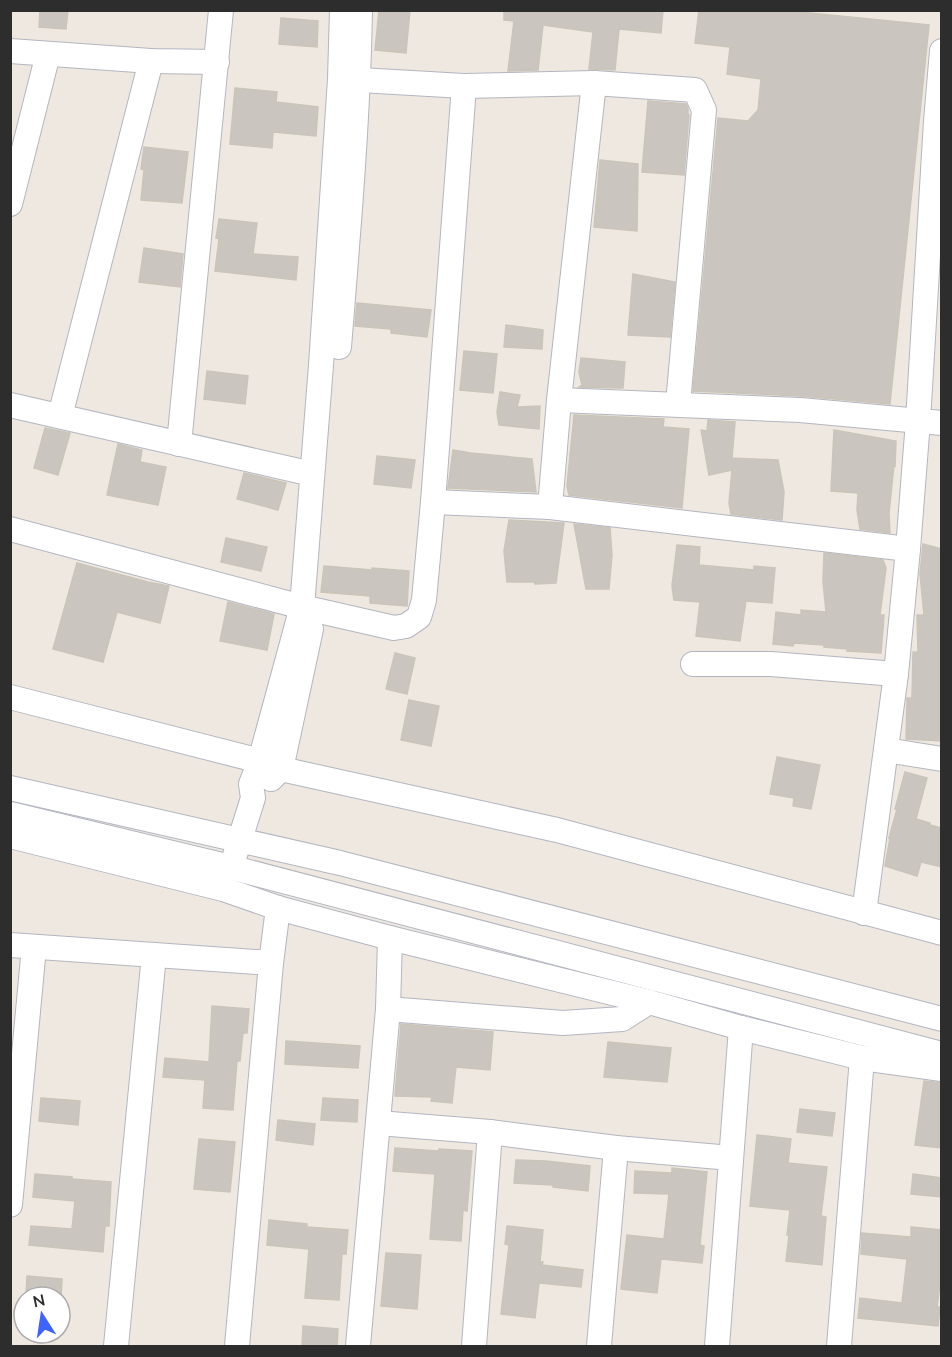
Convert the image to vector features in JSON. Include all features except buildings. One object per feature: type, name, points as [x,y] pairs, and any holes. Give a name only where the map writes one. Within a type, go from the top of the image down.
[{"type":"street","points":[[179,444],[221,10]]},
{"type":"street","points":[[227,878],[253,798],[251,784],[270,765],[309,608],[352,196],[349,79],[342,10]]},
{"type":"street","points":[[309,608],[312,474],[323,341],[349,79],[360,10]]},
{"type":"street","points":[[10,51],[151,61],[217,63]]},
{"type":"street","points":[[864,913],[896,674],[908,549],[930,422],[942,51]]},
{"type":"street","points":[[10,204],[48,54]]},
{"type":"street","points":[[60,416],[151,61]]},
{"type":"street","points":[[349,79],[464,86],[594,83],[695,90],[704,110],[678,404]]},
{"type":"street","points":[[550,507],[559,400],[594,83]]},
{"type":"street","points":[[10,529],[309,608],[394,628],[406,626],[419,617],[424,600],[433,501],[464,86]]},
{"type":"street","points":[[559,400],[800,410],[930,422]]},
{"type":"street","points":[[10,405],[312,474]]},
{"type":"street","points":[[433,501],[550,507],[908,549]]},
{"type":"street","points":[[693,664],[771,664],[896,674]]},
{"type":"street","points":[[10,697],[270,765],[557,830],[942,933]]},
{"type":"street","points":[[886,750],[942,759]]},
{"type":"street","points":[[10,788],[340,862],[942,1019]]},
{"type":"street","points":[[10,814],[227,878],[942,1054]]},
{"type":"street","points":[[10,836],[227,878],[278,908],[390,938],[862,1058],[942,1069]]},
{"type":"street","points":[[237,1347],[271,963],[278,908]]},
{"type":"street","points":[[358,1347],[388,1009],[390,938]]},
{"type":"street","points":[[10,1205],[22,946],[271,963]]},
{"type":"street","points":[[116,1347],[154,955]]},
{"type":"street","points":[[388,1009],[563,1023],[622,1019],[649,1002]]},
{"type":"street","points":[[717,1347],[741,1028]]},
{"type":"street","points":[[838,1347],[862,1058]]},
{"type":"street","points":[[378,1124],[490,1132],[616,1148],[731,1158]]},
{"type":"street","points":[[474,1347],[490,1132]]},
{"type":"street","points":[[599,1347],[616,1148]]}]
